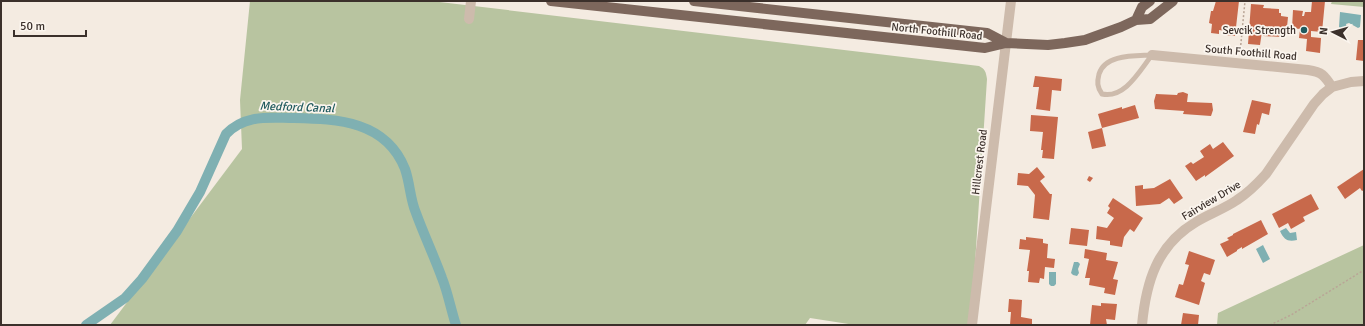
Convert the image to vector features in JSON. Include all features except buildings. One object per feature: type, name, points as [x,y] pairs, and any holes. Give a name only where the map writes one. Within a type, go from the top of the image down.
[{"type":"main road","name":"North Foothill Road","points":[[551,1],[986,48],[1006,43]]},
{"type":"main road","name":"North Foothill Road","points":[[694,1],[987,33],[1006,43]]},
{"type":"main road","points":[[1136,20],[1142,7],[1150,1]]},
{"type":"main road","points":[[1006,43],[1037,45],[1075,42],[1100,35],[1136,20],[1150,19],[1172,1]]},
{"type":"street","points":[[469,19],[471,1]]},
{"type":"street","name":"Hillcrest Road","points":[[972,325],[1010,1]]},
{"type":"street","name":"South Foothill Road","points":[[1152,55],[1319,72],[1325,76],[1332,87]]},
{"type":"street","points":[[1332,87],[1351,82],[1364,81]]},
{"type":"street","name":"Fairview Drive","points":[[1142,325],[1149,282],[1160,255],[1186,228],[1236,201],[1258,184],[1314,104],[1332,87]]},
{"type":"lane","points":[[1152,55],[1124,89],[1117,94],[1102,94],[1098,88],[1097,79],[1100,68],[1109,60],[1128,56],[1152,55]]},
{"type":"path","points":[[1239,63],[1245,1]]},
{"type":"path","points":[[1270,325],[1290,315],[1364,270]]},
{"type":"green space","points":[[250,1],[431,1],[979,66],[985,71],[987,79],[971,325],[855,325],[810,318],[805,325],[110,325],[242,149],[240,100]]},
{"type":"green space","points":[[1332,1],[1364,1],[1364,7],[1331,4]]},
{"type":"green space","points":[[1364,245],[1364,325],[1217,325],[1218,313]]},
{"type":"water","points":[[1340,12],[1361,15],[1360,27],[1358,28],[1349,23],[1346,24],[1346,29],[1339,27]]},
{"type":"water","points":[[1286,228],[1290,233],[1296,232],[1297,240],[1291,241],[1283,236],[1280,231]]},
{"type":"water","points":[[1263,245],[1270,259],[1263,263],[1256,249]]},
{"type":"water","points":[[1074,262],[1078,262],[1080,264],[1078,269],[1079,273],[1077,276],[1071,273]]},
{"type":"water","points":[[1049,272],[1056,272],[1056,284],[1054,286],[1049,284]]},
{"type":"waterway","name":"Medford Canal","points":[[86,325],[125,298],[142,279],[177,231],[200,192],[226,134],[241,123],[258,118],[311,119],[343,122],[359,126],[373,132],[386,141],[397,153],[405,169],[414,208],[444,284],[456,325]]},
{"type":"place","name":"Sevcik Strength","points":[[1304,30]]}]
